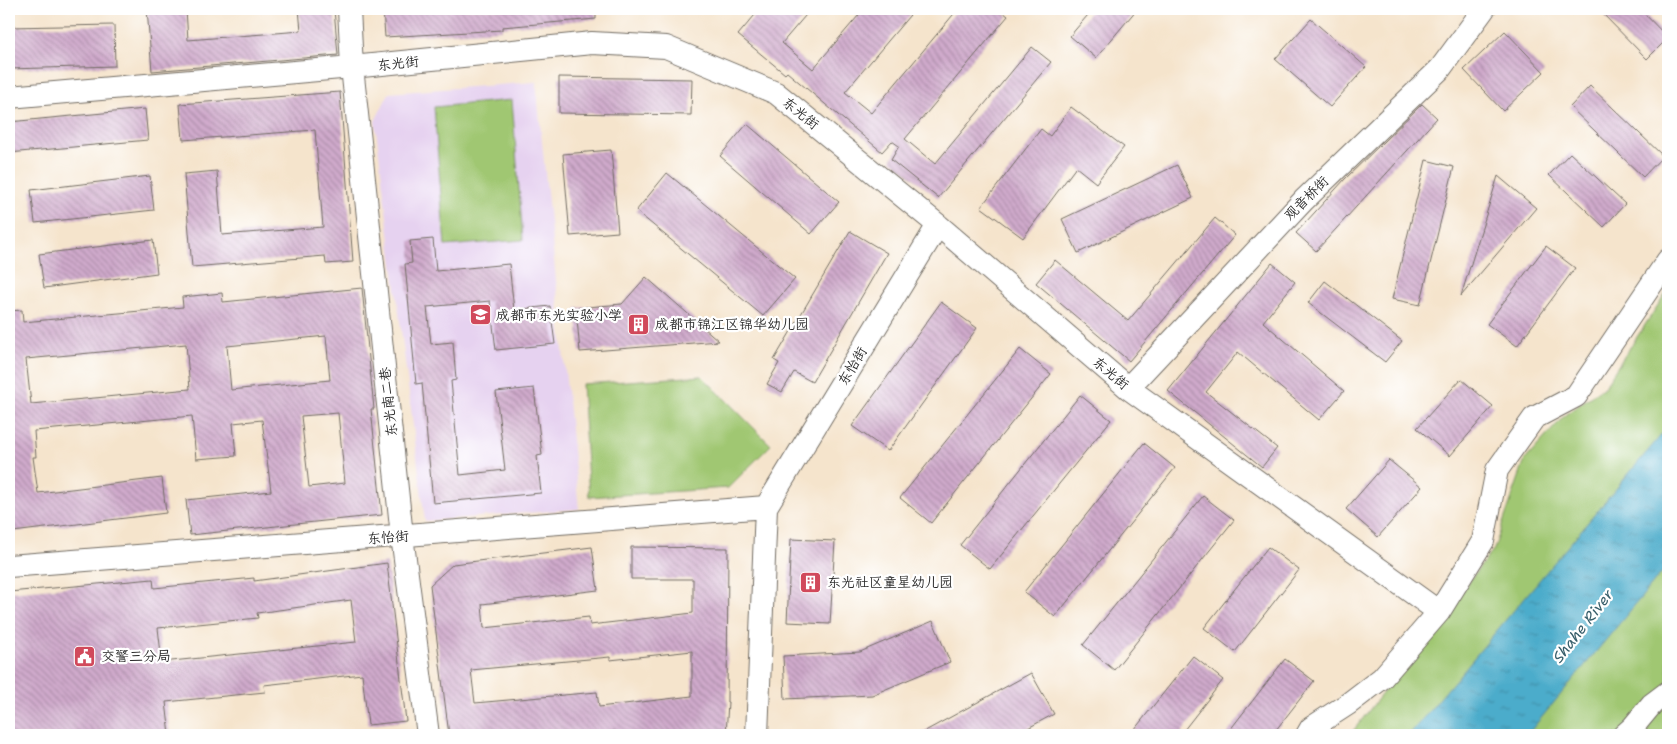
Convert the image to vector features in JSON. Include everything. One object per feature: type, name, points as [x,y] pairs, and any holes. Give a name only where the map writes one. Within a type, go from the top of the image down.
[{"type":"street","name":"东光南二巷","points":[[349,9],[352,68],[402,536],[428,735]]},
{"type":"street","name":"观音桥街","points":[[1128,388],[1304,200],[1440,69],[1484,9]]},
{"type":"street","name":"东光街","points":[[9,97],[352,68],[592,43],[666,47],[776,93],[938,225],[1128,388],[1440,612]]},
{"type":"street","name":"东怡街","points":[[757,735],[766,507],[938,225]]},
{"type":"street","points":[[1307,735],[1311,728],[1348,704],[1382,678],[1440,612],[1483,542],[1497,470],[1534,418],[1576,396],[1668,260]]},
{"type":"street","name":"东怡街","points":[[9,566],[766,507]]},
{"type":"street","points":[[1624,735],[1633,728],[1652,704],[1668,692]]},
{"type":"shaded area","name":"成都市东光实验小学","points":[[536,82],[579,509],[425,521],[375,121],[389,93]]},
{"type":"green space","points":[[512,100],[523,240],[445,246],[434,107]]},
{"type":"green space","points":[[1668,290],[1668,735],[1350,735],[1494,549],[1525,460],[1566,414],[1604,387]]},
{"type":"green space","points":[[702,376],[771,445],[728,488],[589,497],[582,384]]},
{"type":"water","name":"Shahe River","points":[[1668,427],[1668,565],[1527,735],[1409,735]]},
{"type":"building","points":[[147,9],[186,9],[188,40],[301,31],[299,9],[334,9],[338,55],[152,71]]},
{"type":"building","points":[[383,9],[596,9],[596,19],[502,27],[502,30],[385,37]]},
{"type":"building","points":[[760,9],[811,9],[782,43],[813,69],[864,9],[915,9],[845,92],[871,113],[958,9],[999,9],[1008,16],[905,139],[935,164],[1032,47],[1051,62],[938,198],[891,160],[899,146],[892,141],[882,152],[787,72],[785,74],[738,35]]},
{"type":"building","points":[[1093,9],[1137,9],[1096,58],[1070,36]]},
{"type":"building","points":[[1598,9],[1640,9],[1668,38],[1647,59]]},
{"type":"building","points":[[1311,19],[1366,67],[1330,107],[1275,59]]},
{"type":"building","points":[[114,25],[115,66],[9,69],[9,27]]},
{"type":"building","points":[[1505,31],[1544,72],[1503,111],[1464,70]]},
{"type":"building","points":[[559,77],[692,79],[691,115],[559,113]]},
{"type":"building","points":[[1590,86],[1663,156],[1643,177],[1570,107]]},
{"type":"building","points":[[340,92],[353,262],[326,264],[325,256],[192,267],[184,174],[217,171],[222,235],[323,227],[315,130],[183,140],[180,104]]},
{"type":"building","points":[[1422,104],[1437,118],[1316,251],[1296,233],[1345,179]]},
{"type":"building","points":[[1071,107],[1124,147],[1096,183],[1076,167],[1023,238],[981,207],[1041,129],[1050,136]]},
{"type":"building","points":[[145,109],[148,140],[9,153],[9,122]]},
{"type":"building","points":[[747,124],[839,202],[811,234],[720,156]]},
{"type":"building","points":[[611,150],[618,232],[570,236],[563,154]]},
{"type":"building","points":[[1570,153],[1625,204],[1604,227],[1549,175]]},
{"type":"building","points":[[1426,160],[1454,167],[1420,305],[1392,299]]},
{"type":"building","points":[[1177,165],[1193,198],[1078,253],[1062,219]]},
{"type":"building","points":[[667,173],[795,279],[763,316],[636,211]]},
{"type":"building","points":[[150,176],[154,210],[35,223],[31,190]]},
{"type":"building","points":[[1498,176],[1536,208],[1461,296]]},
{"type":"building","points":[[1215,218],[1235,235],[1129,361],[1036,283],[1055,260],[1128,321]]},
{"type":"building","points":[[850,231],[887,253],[812,382],[794,372],[782,392],[767,384],[779,363],[774,360]]},
{"type":"building","points":[[433,239],[436,271],[509,264],[514,310],[550,306],[555,344],[496,350],[490,301],[427,307],[431,344],[453,342],[456,380],[451,381],[460,475],[505,470],[496,392],[534,388],[542,455],[537,456],[541,493],[433,503],[422,383],[416,384],[405,264],[412,263],[410,241]]},
{"type":"building","points":[[153,240],[157,273],[44,288],[39,254]]},
{"type":"building","points":[[1546,246],[1575,268],[1517,346],[1487,324]]},
{"type":"building","points":[[1272,263],[1295,282],[1263,322],[1344,391],[1319,420],[1238,352],[1206,392],[1277,448],[1262,467],[1168,391]]},
{"type":"building","name":"成都市锦江区锦华幼儿园","points":[[646,277],[719,341],[580,352],[576,308],[622,304]]},
{"type":"building","points":[[1325,281],[1402,341],[1385,362],[1308,303]]},
{"type":"building","points":[[362,288],[374,409],[371,409],[382,515],[190,535],[186,500],[271,491],[262,420],[233,423],[236,456],[196,459],[192,416],[34,431],[36,457],[33,457],[38,493],[162,478],[166,513],[13,532],[9,496],[9,311],[22,310],[23,322],[183,307],[182,297],[222,293],[223,302]],"holes":[[[326,336],[330,380],[231,390],[227,346]],[[186,344],[190,389],[31,404],[26,359]],[[338,413],[345,483],[309,487],[301,416]]]},
{"type":"building","points":[[941,302],[977,328],[888,451],[852,426]]},
{"type":"building","points":[[1020,349],[1051,374],[931,523],[900,498]]},
{"type":"building","points":[[1461,379],[1493,406],[1450,456],[1417,428]]},
{"type":"building","points":[[1080,395],[1111,420],[990,569],[960,545]]},
{"type":"building","points":[[1144,443],[1175,468],[1055,617],[1024,592]]},
{"type":"building","points":[[1389,460],[1422,487],[1378,537],[1346,509]]},
{"type":"building","points":[[1203,496],[1234,520],[1114,670],[1083,645]]},
{"type":"building","name":"东光社区童星幼儿园","points":[[791,539],[835,541],[830,624],[787,622]]},
{"type":"building","points":[[592,547],[598,590],[482,604],[484,628],[589,617],[590,625],[693,613],[693,579],[631,579],[631,547],[728,548],[728,702],[726,735],[691,735],[691,732],[664,735],[616,735],[615,731],[573,735],[449,735],[430,585],[453,564]],"holes":[[[692,651],[692,696],[599,707],[597,692],[475,703],[471,670],[610,657],[610,660]]]},
{"type":"building","points":[[1268,547],[1299,570],[1235,652],[1204,628]]},
{"type":"building","points":[[387,563],[406,721],[368,725],[362,674],[264,685],[265,692],[166,702],[170,735],[10,735],[9,592],[153,579],[154,588],[254,578],[254,581]],"holes":[[[351,600],[356,642],[162,662],[158,628],[258,618],[257,613]]]},
{"type":"building","points":[[933,621],[950,662],[872,695],[785,699],[783,656],[860,652]]},
{"type":"building","points":[[1193,656],[1223,680],[1180,735],[1130,735]]},
{"type":"building","points":[[1285,659],[1314,681],[1272,735],[1226,735]]},
{"type":"building","points":[[1031,673],[1054,714],[1015,735],[918,735]]},
{"type":"place","name":"成都市东光实验小学","points":[[480,315]]},
{"type":"place","name":"成都市锦江区锦华幼儿园","points":[[639,324]]},
{"type":"place","name":"东光社区童星幼儿园","points":[[811,582]]},
{"type":"place","name":"交警三分局","points":[[85,656]]}]
